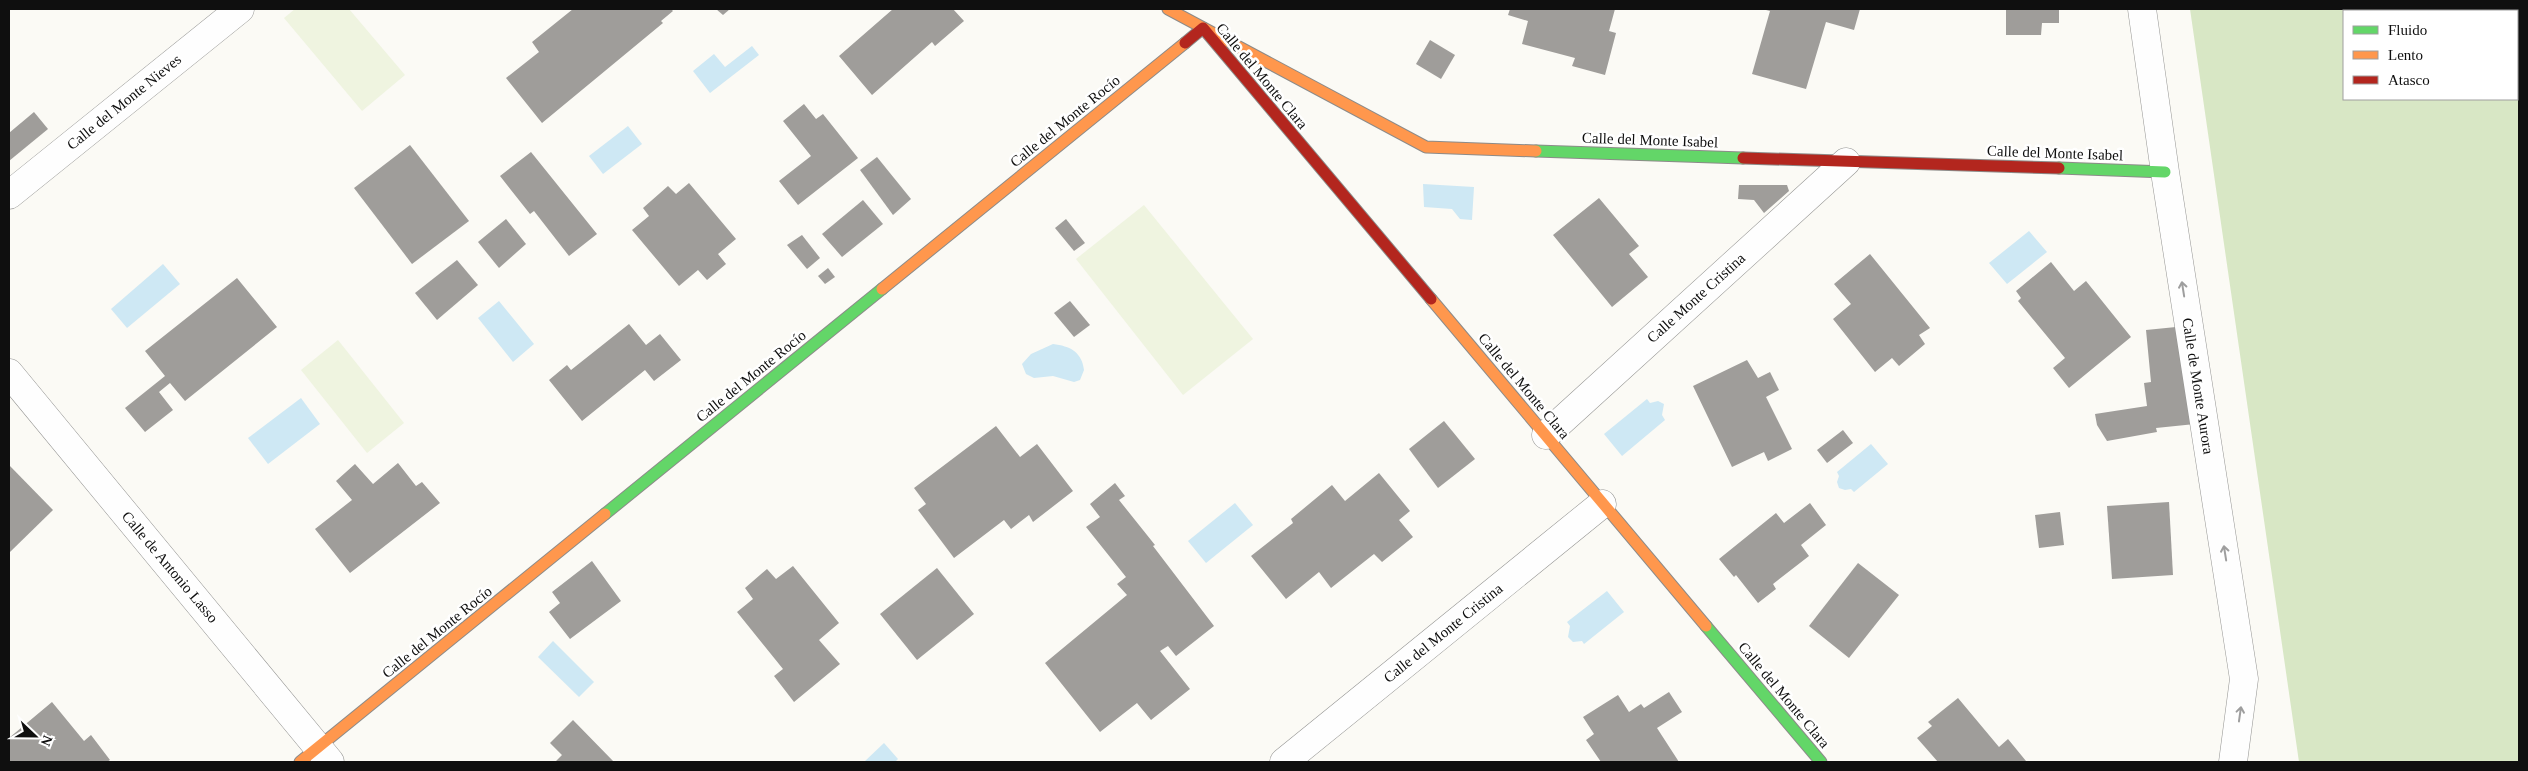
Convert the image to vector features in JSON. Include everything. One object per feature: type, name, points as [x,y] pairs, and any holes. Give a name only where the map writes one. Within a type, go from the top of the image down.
[{"type":"street","name":"Calle del Monte Nieves","points":[[9,195],[240,9]]},
{"type":"street","name":"Calle del Monte Isabel","points":[[1168,9],[1426,147],[2165,172]]},
{"type":"street","name":"Calle de Monte Aurora","points":[[2142,9],[2165,172],[2244,678],[2233,762]]},
{"type":"street","name":"Calle del Monte Clara","points":[[1203,28],[1821,762]]},
{"type":"street","name":"Calle del Monte Rocío","points":[[316,757],[1203,28]]},
{"type":"street","name":"Calle Monte Cristina","points":[[1546,435],[1846,162]]},
{"type":"street","name":"Calle de Antonio Lasso","points":[[9,373],[316,757]]},
{"type":"street","name":"Calle del Monte Cristina","points":[[1284,762],[1602,504]]},
{"type":"green space","points":[[295,9],[349,9],[405,75],[362,111],[284,18]]},
{"type":"green space","points":[[2190,9],[2519,9],[2519,762],[2299,762]]},
{"type":"green space","points":[[1144,205],[1253,339],[1183,395],[1076,259]]},
{"type":"green space","points":[[338,340],[404,423],[367,453],[301,370]]},
{"type":"water","points":[[752,46],[759,55],[710,93],[693,71],[714,54],[725,67]]},
{"type":"water","points":[[628,126],[642,144],[603,174],[589,156]]},
{"type":"water","points":[[1423,184],[1474,187],[1472,220],[1460,219],[1452,209],[1424,207]]},
{"type":"water","points":[[2029,231],[2047,252],[2007,284],[1989,263]]},
{"type":"water","points":[[163,264],[180,284],[127,328],[111,309]]},
{"type":"water","points":[[499,301],[534,344],[513,362],[478,318]]},
{"type":"water","points":[[1053,344],[1070,348],[1078,354],[1084,370],[1080,380],[1074,382],[1053,376],[1034,378],[1026,374],[1022,364],[1031,354]]},
{"type":"water","points":[[301,398],[320,424],[268,464],[248,438]]},
{"type":"water","points":[[1647,399],[1650,403],[1658,401],[1664,404],[1662,415],[1665,420],[1622,456],[1604,434]]},
{"type":"water","points":[[1871,444],[1888,464],[1854,492],[1851,489],[1839,488],[1837,472]]},
{"type":"water","points":[[1235,503],[1253,525],[1206,563],[1188,541]]},
{"type":"water","points":[[1607,591],[1624,612],[1584,644],[1582,641],[1573,642],[1568,637],[1570,626],[1567,622]]},
{"type":"water","points":[[553,641],[594,682],[579,697],[538,657]]},
{"type":"water","points":[[884,743],[898,759],[895,762],[864,762]]},
{"type":"building","points":[[573,9],[671,9],[673,11],[661,21],[663,23],[542,123],[506,78],[539,52],[532,42]]},
{"type":"building","points":[[716,9],[730,9],[723,15]]},
{"type":"building","points":[[893,9],[953,9],[964,21],[935,46],[932,42],[872,95],[839,56]]},
{"type":"building","points":[[1510,9],[1615,9],[1609,31],[1616,33],[1605,75],[1572,66],[1575,58],[1522,44],[1528,21],[1508,15]]},
{"type":"building","points":[[1762,9],[1860,9],[1854,30],[1826,22],[1806,89],[1752,74],[1770,11]]},
{"type":"building","points":[[2006,9],[2059,9],[2059,23],[2042,23],[2041,35],[2006,35]]},
{"type":"building","points":[[1430,40],[1455,55],[1441,79],[1416,64]]},
{"type":"building","points":[[804,104],[816,119],[823,114],[858,158],[798,205],[779,181],[811,156],[783,121]]},
{"type":"building","points":[[34,112],[48,129],[9,161],[9,133]]},
{"type":"building","points":[[410,145],[469,221],[412,264],[354,188]]},
{"type":"building","points":[[531,152],[597,234],[569,256],[534,211],[530,214],[500,176]]},
{"type":"building","points":[[877,157],[911,199],[893,215],[860,170]]},
{"type":"building","points":[[689,183],[736,239],[718,254],[726,264],[707,280],[698,270],[679,286],[632,230],[649,216],[643,208],[668,186],[676,194]]},
{"type":"building","points":[[1739,185],[1787,185],[1789,191],[1764,213],[1754,200],[1738,199]]},
{"type":"building","points":[[1599,198],[1639,246],[1629,254],[1648,277],[1612,307],[1553,235]]},
{"type":"building","points":[[863,200],[883,224],[842,257],[822,234]]},
{"type":"building","points":[[506,219],[526,244],[499,268],[478,242]]},
{"type":"building","points":[[1066,219],[1085,243],[1074,251],[1055,228]]},
{"type":"building","points":[[802,235],[820,258],[807,269],[787,245]]},
{"type":"building","points":[[1870,254],[1930,328],[1919,335],[1925,344],[1899,366],[1892,358],[1875,372],[1833,319],[1851,304],[1834,284]]},
{"type":"building","points":[[457,260],[478,285],[437,320],[415,293]]},
{"type":"building","points":[[2051,262],[2074,291],[2086,281],[2131,337],[2069,388],[2053,368],[2065,358],[2018,301],[2021,298],[2016,291]]},
{"type":"building","points":[[828,268],[835,277],[825,284],[818,276]]},
{"type":"building","points":[[237,278],[277,327],[185,401],[170,383],[159,392],[173,410],[145,432],[125,408],[165,376],[145,351]]},
{"type":"building","points":[[1070,301],[1090,325],[1074,337],[1054,313]]},
{"type":"building","points":[[629,324],[646,345],[660,334],[681,360],[654,381],[645,370],[582,421],[549,380],[567,365],[571,370]]},
{"type":"building","points":[[2186,326],[2195,424],[2156,428],[2157,432],[2107,441],[2097,425],[2095,414],[2147,406],[2144,383],[2151,382],[2146,330]]},
{"type":"building","points":[[1747,360],[1758,378],[1770,372],[1779,390],[1766,397],[1792,449],[1768,461],[1764,452],[1732,467],[1693,386]]},
{"type":"building","points":[[1444,421],[1475,459],[1438,488],[1409,449]]},
{"type":"building","points":[[996,426],[1020,457],[1037,444],[1073,491],[1033,522],[1029,515],[1011,529],[1004,520],[954,558],[918,510],[926,504],[914,488]]},
{"type":"building","points":[[1843,430],[1853,443],[1827,463],[1817,450]]},
{"type":"building","points":[[398,463],[416,486],[422,482],[440,503],[350,573],[315,529],[352,500],[336,481],[355,464],[373,484]]},
{"type":"building","points":[[9,465],[53,510],[9,553]]},
{"type":"building","points":[[1379,473],[1410,511],[1399,520],[1413,537],[1382,562],[1374,554],[1331,588],[1319,572],[1286,599],[1251,556],[1293,523],[1291,519],[1332,485],[1345,501]]},
{"type":"building","points":[[1115,483],[1125,496],[1119,500],[1155,545],[1153,546],[1214,626],[1176,656],[1168,646],[1160,651],[1190,689],[1151,720],[1137,703],[1100,732],[1045,663],[1127,595],[1117,584],[1126,577],[1086,527],[1100,517],[1090,504]]},
{"type":"building","points":[[2169,502],[2173,575],[2112,579],[2107,506]]},
{"type":"building","points":[[1810,503],[1826,525],[1801,545],[1809,556],[1773,584],[1776,589],[1758,603],[1736,575],[1734,577],[1719,559],[1776,513],[1784,523]]},
{"type":"building","points":[[2060,512],[2064,545],[2039,548],[2035,515]]},
{"type":"building","points":[[592,561],[621,601],[570,639],[549,612],[560,603],[552,592]]},
{"type":"building","points":[[1858,563],[1899,595],[1849,658],[1809,626]]},
{"type":"building","points":[[793,566],[839,623],[819,640],[840,664],[794,702],[774,676],[783,669],[737,612],[753,599],[745,588],[767,569],[776,579]]},
{"type":"building","points":[[937,568],[974,614],[917,660],[880,614]]},
{"type":"building","points":[[1669,692],[1682,712],[1657,728],[1679,762],[1601,762],[1586,740],[1594,734],[1583,717],[1618,695],[1629,712],[1641,704],[1644,708]]},
{"type":"building","points":[[1958,698],[1999,747],[2008,739],[2026,761],[1938,762],[1917,738],[1932,726],[1928,722]]},
{"type":"building","points":[[52,702],[84,741],[91,735],[110,760],[107,762],[9,762],[9,738]]},
{"type":"building","points":[[573,720],[614,762],[555,762],[562,755],[550,743]]},
{"type":"traffic: fast","points":[[1536,151],[1743,158]]},
{"type":"traffic: fast","points":[[2059,168],[2165,172]]},
{"type":"traffic: fast","points":[[605,514],[882,289]]},
{"type":"traffic: fast","points":[[1706,626],[1821,762]]},
{"type":"traffic: slow","points":[[1168,9],[1426,147],[1536,151]]},
{"type":"traffic: slow","points":[[882,289],[1185,43]]},
{"type":"traffic: slow","points":[[1431,299],[1706,626]]},
{"type":"traffic: slow","points":[[300,762],[605,514]]},
{"type":"traffic: jam","points":[[1185,43],[1203,28],[1431,299]]},
{"type":"traffic: jam","points":[[1743,158],[2059,168]]}]
